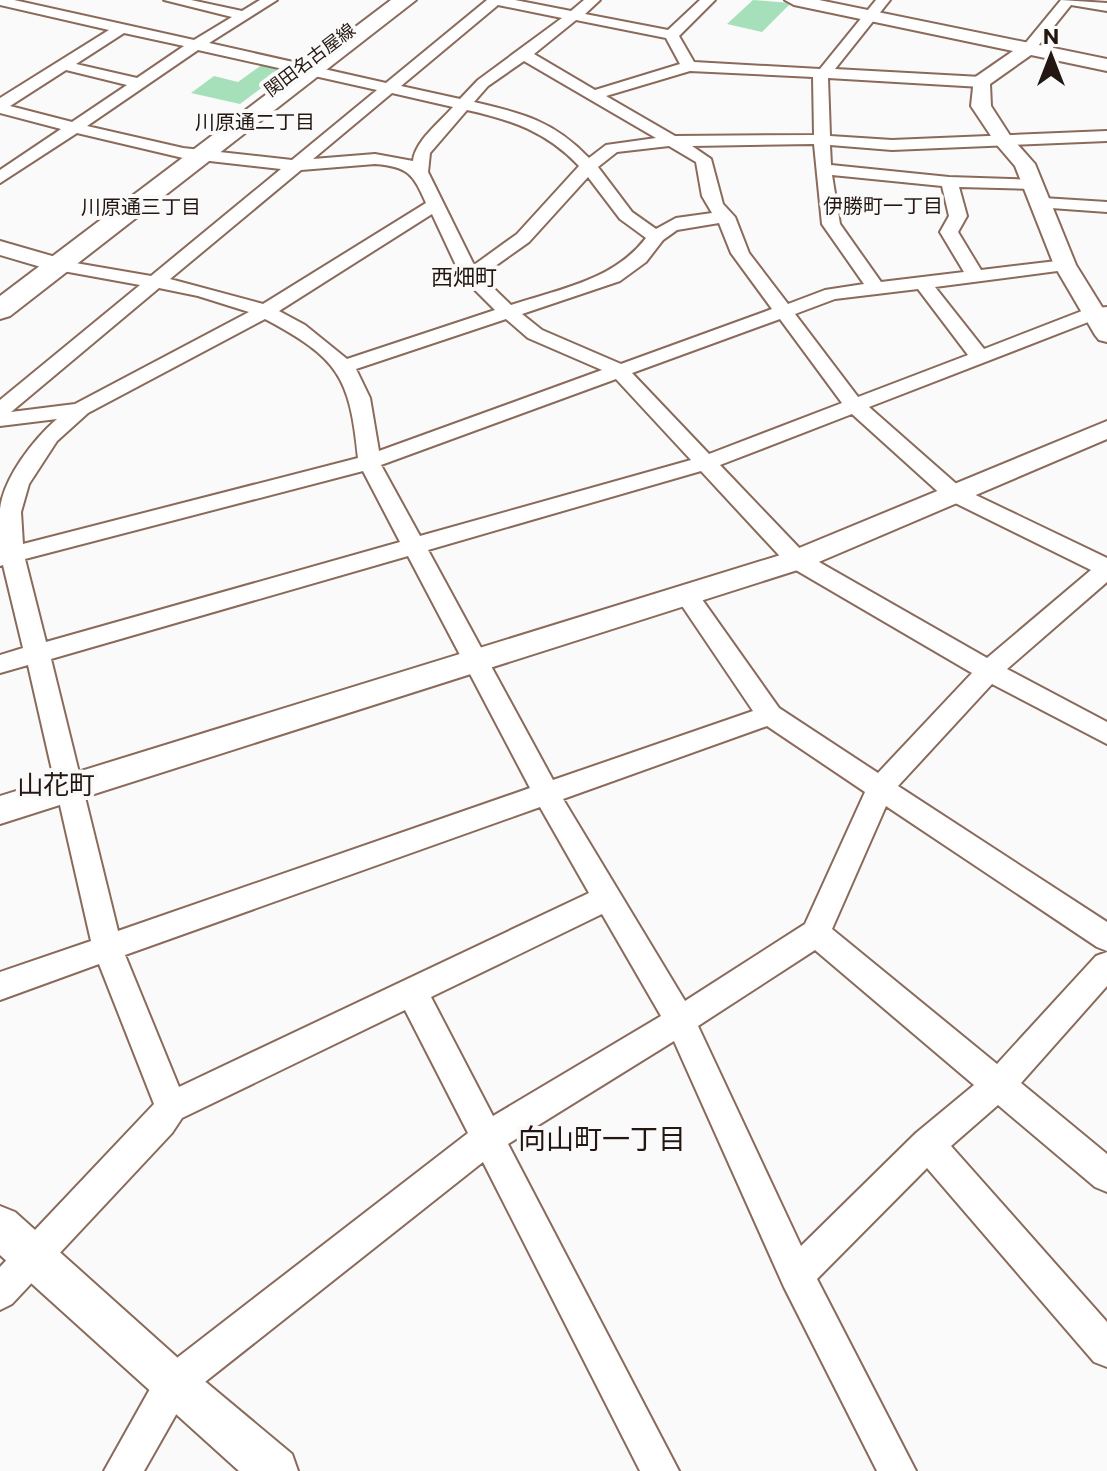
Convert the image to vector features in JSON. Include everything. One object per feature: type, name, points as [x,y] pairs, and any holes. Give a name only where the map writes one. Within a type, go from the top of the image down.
[{"type":"main road","name":"関田名古屋線","points":[[307,69],[388,0]]},
{"type":"main road","name":"関田名古屋線","points":[[0,310],[51,263],[307,69],[405,0]]},
{"type":"main road","name":"関田名古屋線","points":[[0,293],[51,263]]},
{"type":"street","points":[[63,15],[87,0]]},
{"type":"street","points":[[171,0],[243,15]]},
{"type":"street","points":[[2,174],[197,44],[270,0]]},
{"type":"street","points":[[0,411],[495,0],[671,35],[689,66]]},
{"type":"street","points":[[420,172],[422,153],[490,76],[524,55],[593,0]]},
{"type":"street","points":[[671,35],[708,0]]},
{"type":"street","points":[[794,0],[1107,65]]},
{"type":"street","points":[[876,288],[834,231],[823,169],[822,74],[883,0]]},
{"type":"street","points":[[595,95],[689,66],[981,82],[1029,48],[1068,0],[1107,7]]},
{"type":"street","points":[[0,1],[502,112],[547,129],[589,166],[624,216],[657,236]]},
{"type":"street","points":[[0,107],[122,28]]},
{"type":"street","points":[[123,1471],[173,1384],[487,1138],[680,1021],[816,933],[880,788],[989,671],[1107,569],[953,493],[853,404],[740,253],[732,224],[711,198],[706,163],[698,154],[524,55]]},
{"type":"street","points":[[63,65],[139,83]]},
{"type":"street","points":[[981,82],[981,106],[1004,141],[1025,164],[1065,265],[1101,313],[1107,335]]},
{"type":"street","points":[[0,107],[193,156],[296,165],[382,159],[409,164],[420,172],[470,276],[535,334],[618,370],[797,560],[989,671],[1107,734]]},
{"type":"street","points":[[470,276],[523,238],[589,166],[612,148],[673,141],[824,140],[892,145],[1107,136]]},
{"type":"street","points":[[823,169],[949,182],[1032,184]]},
{"type":"street","points":[[949,182],[958,216],[949,232],[976,276]]},
{"type":"street","points":[[1043,203],[1107,207]]},
{"type":"street","points":[[171,1107],[107,948],[71,787],[36,653],[6,557],[10,512],[18,484],[44,443],[81,409],[264,312],[436,204]]},
{"type":"street","points":[[344,367],[613,277],[640,258],[657,236],[682,222],[726,217]]},
{"type":"street","points":[[0,248],[51,263],[212,293],[294,327],[344,367],[352,379],[364,417],[369,462],[547,795],[680,1021],[796,1275],[897,1471]]},
{"type":"street","points":[[6,557],[369,462],[832,294],[1065,265]]},
{"type":"street","points":[[923,283],[980,357]]},
{"type":"street","points":[[0,664],[706,463],[853,404],[1101,313]]},
{"type":"street","points":[[0,420],[81,409]]},
{"type":"street","points":[[0,810],[797,560],[1107,429]]},
{"type":"street","points":[[686,594],[770,715],[1107,938]]},
{"type":"street","points":[[0,986],[770,715]]},
{"type":"street","points":[[0,1292],[161,1122],[171,1107],[607,898]]},
{"type":"street","points":[[816,933],[1107,1175]]},
{"type":"street","points":[[796,1275],[928,1144],[999,1084],[1107,965]]},
{"type":"street","points":[[412,992],[660,1471]]},
{"type":"street","points":[[928,1144],[1107,1349]]},
{"type":"street","points":[[0,1227],[173,1384],[275,1471]]},
{"type":"green space","points":[[753,0],[791,3],[762,32],[727,24]]},
{"type":"green space","points":[[263,64],[287,69],[240,104],[191,93],[214,76],[238,82]]},
{"type":"district","name":"川原通二丁目","points":[[255,122]]},
{"type":"district","name":"伊勝町一丁目","points":[[883,206]]},
{"type":"district","name":"川原通三丁目","points":[[141,207]]},
{"type":"district","name":"西畑町","points":[[464,277]]},
{"type":"district","name":"山花町","points":[[56,785]]},
{"type":"district","name":"向山町一丁目","points":[[602,1139]]}]
